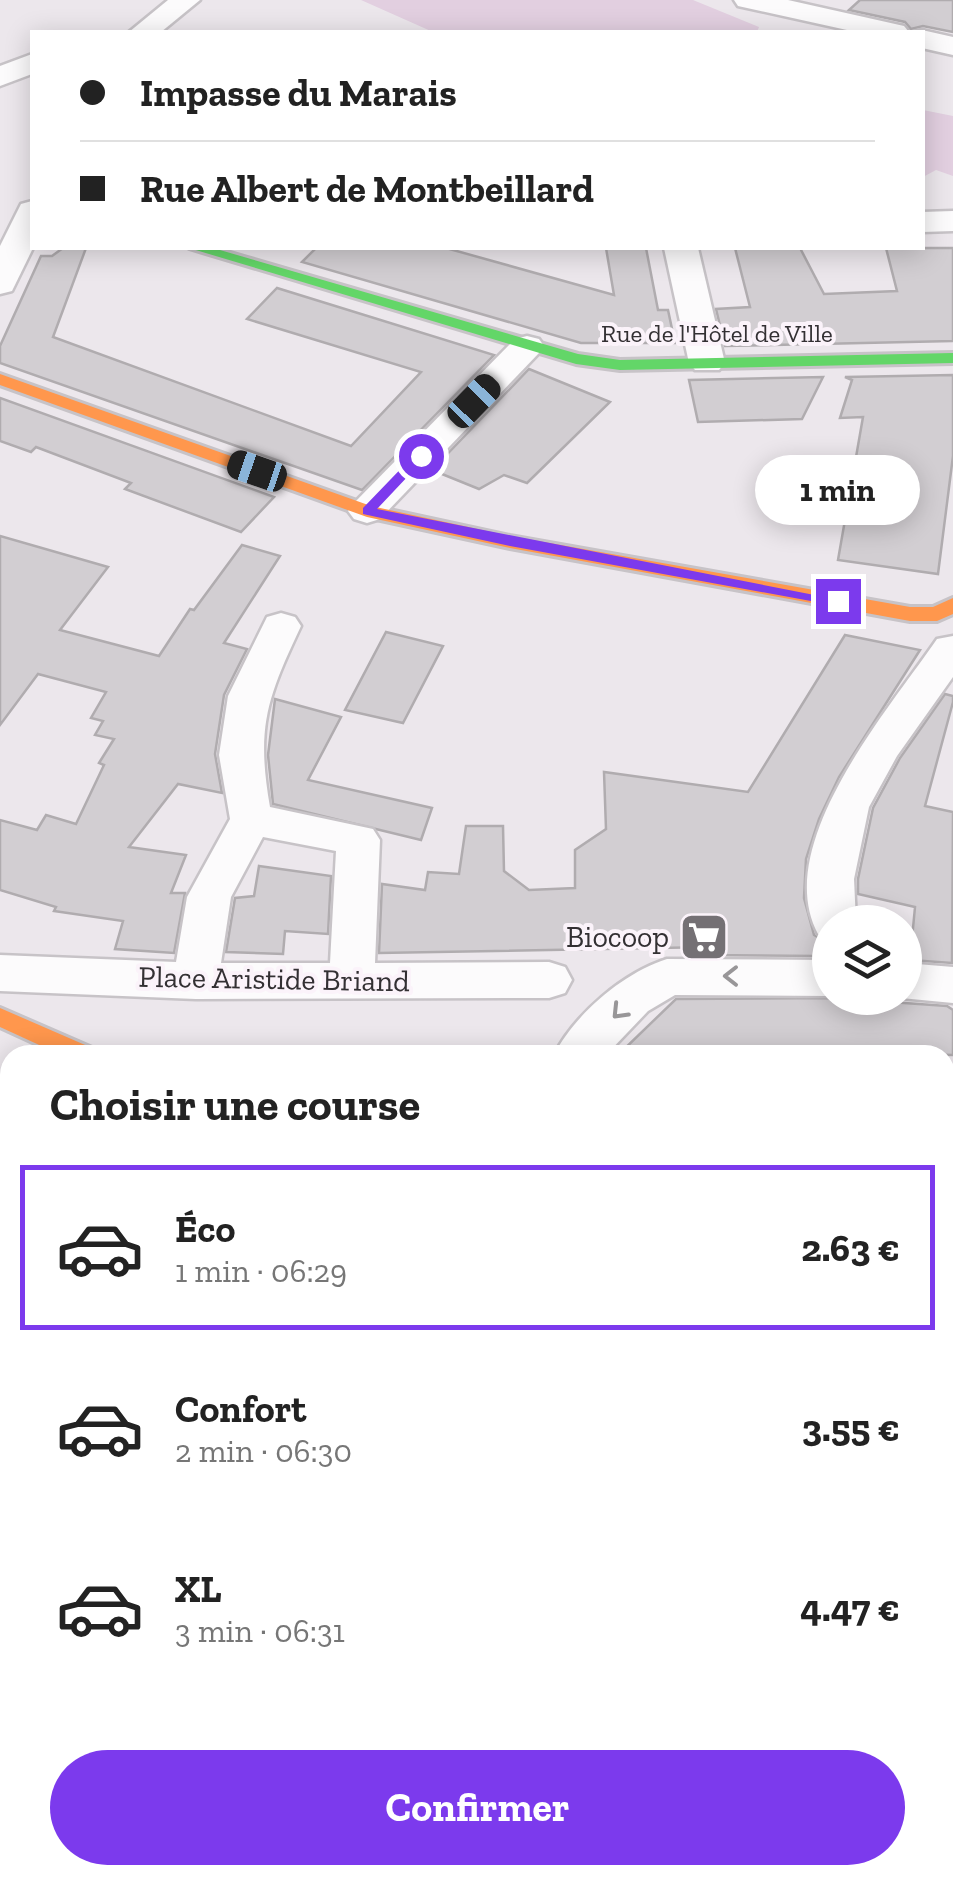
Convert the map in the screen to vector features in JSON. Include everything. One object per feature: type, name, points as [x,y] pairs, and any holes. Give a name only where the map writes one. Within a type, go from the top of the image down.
[{"type":"street","points":[[145,30],[186,0]]},
{"type":"street","points":[[748,0],[885,30]]},
{"type":"street","points":[[925,40],[953,46]]},
{"type":"street","points":[[0,77],[30,64]]},
{"type":"street","points":[[0,284],[30,216]]},
{"type":"street","points":[[925,222],[953,222]]},
{"type":"street","name":"Rue de l'Hôtel de Ville","points":[[204,250],[527,346],[620,366],[953,358]]},
{"type":"street","points":[[682,250],[707,363]]},
{"type":"street","points":[[368,511],[527,346]]},
{"type":"street","points":[[0,378],[368,511],[529,546],[947,623],[854,787],[832,857],[833,905]]},
{"type":"street","points":[[196,981],[209,897],[251,819],[240,756],[248,696],[281,626]]},
{"type":"street","points":[[251,819],[358,840],[352,982]]},
{"type":"street","name":"Place Aristide Briand","points":[[0,973],[196,981],[549,980]]},
{"type":"street","points":[[587,1045],[645,986],[667,977],[812,978]]},
{"type":"street","points":[[922,982],[953,985]]},
{"type":"street","points":[[0,1017],[62,1045]]},
{"type":"shaded area","points":[[361,0],[693,0],[759,27],[758,30],[428,30]]},
{"type":"shaded area","points":[[925,110],[953,116],[953,176],[936,170],[925,176]]},
{"type":"building","points":[[860,0],[953,0],[953,32],[923,26],[911,29],[905,22],[849,10]]},
{"type":"building","points":[[953,248],[953,341],[725,346],[716,309],[750,307],[736,250],[801,250],[824,294],[897,291],[887,250]]},
{"type":"building","points":[[60,250],[85,250],[53,337],[351,446],[421,372],[247,319],[277,288],[494,355],[362,490],[0,363],[0,346],[41,256],[52,256]]},
{"type":"building","points":[[314,250],[453,250],[614,295],[606,250],[646,250],[658,310],[668,310],[675,343],[581,343],[302,262]]},
{"type":"building","points":[[529,369],[610,402],[527,483],[504,475],[479,489],[432,470]]},
{"type":"building","points":[[953,375],[953,456],[938,574],[838,560],[863,417],[840,418],[852,380],[845,377]]},
{"type":"building","points":[[823,377],[802,419],[698,422],[689,380]]},
{"type":"building","points":[[0,398],[274,497],[241,532],[125,489],[131,483],[36,447],[31,452],[0,441]]},
{"type":"building","points":[[0,536],[108,567],[60,630],[159,656],[190,609],[194,610],[242,545],[280,556],[224,643],[247,649],[224,695],[215,754],[222,793],[178,784],[129,847],[186,855],[171,893],[185,893],[174,953],[115,949],[123,921],[54,911],[56,907],[0,890],[0,820],[37,830],[46,815],[76,824],[104,765],[99,763],[114,739],[95,735],[103,721],[91,718],[106,692],[38,674],[0,725]]},
{"type":"building","points":[[386,632],[443,646],[403,723],[345,710]]},
{"type":"building","points":[[845,635],[920,650],[839,777],[819,819],[806,859],[804,898],[812,928],[812,956],[704,955],[711,947],[379,953],[382,884],[425,890],[428,872],[459,874],[466,826],[503,826],[504,871],[529,890],[575,888],[575,850],[606,829],[604,772],[748,792]]},
{"type":"building","points":[[945,694],[953,696],[925,806],[953,812],[952,963],[922,961],[922,905],[858,894],[873,808],[900,758]]},
{"type":"building","points":[[275,699],[341,717],[308,780],[432,808],[421,840],[273,804],[268,755]]},
{"type":"building","points":[[259,866],[331,876],[328,934],[285,931],[283,954],[226,952],[235,898],[254,896]]},
{"type":"building","points":[[812,998],[812,1015],[922,1015],[922,1004],[953,1010],[953,1045],[628,1045],[676,999]]},
{"type":"traffic: fast","points":[[204,250],[576,359],[620,365],[953,358]]},
{"type":"traffic: slow","points":[[0,379],[367,511],[510,542],[910,614],[937,614],[953,605]]},
{"type":"traffic: slow","points":[[0,1017],[62,1045]]},
{"type":"place","name":"Biocoop","points":[[704,937]]},
{"type":"route","points":[[421,456],[368,511],[510,542],[838,601]]}]
